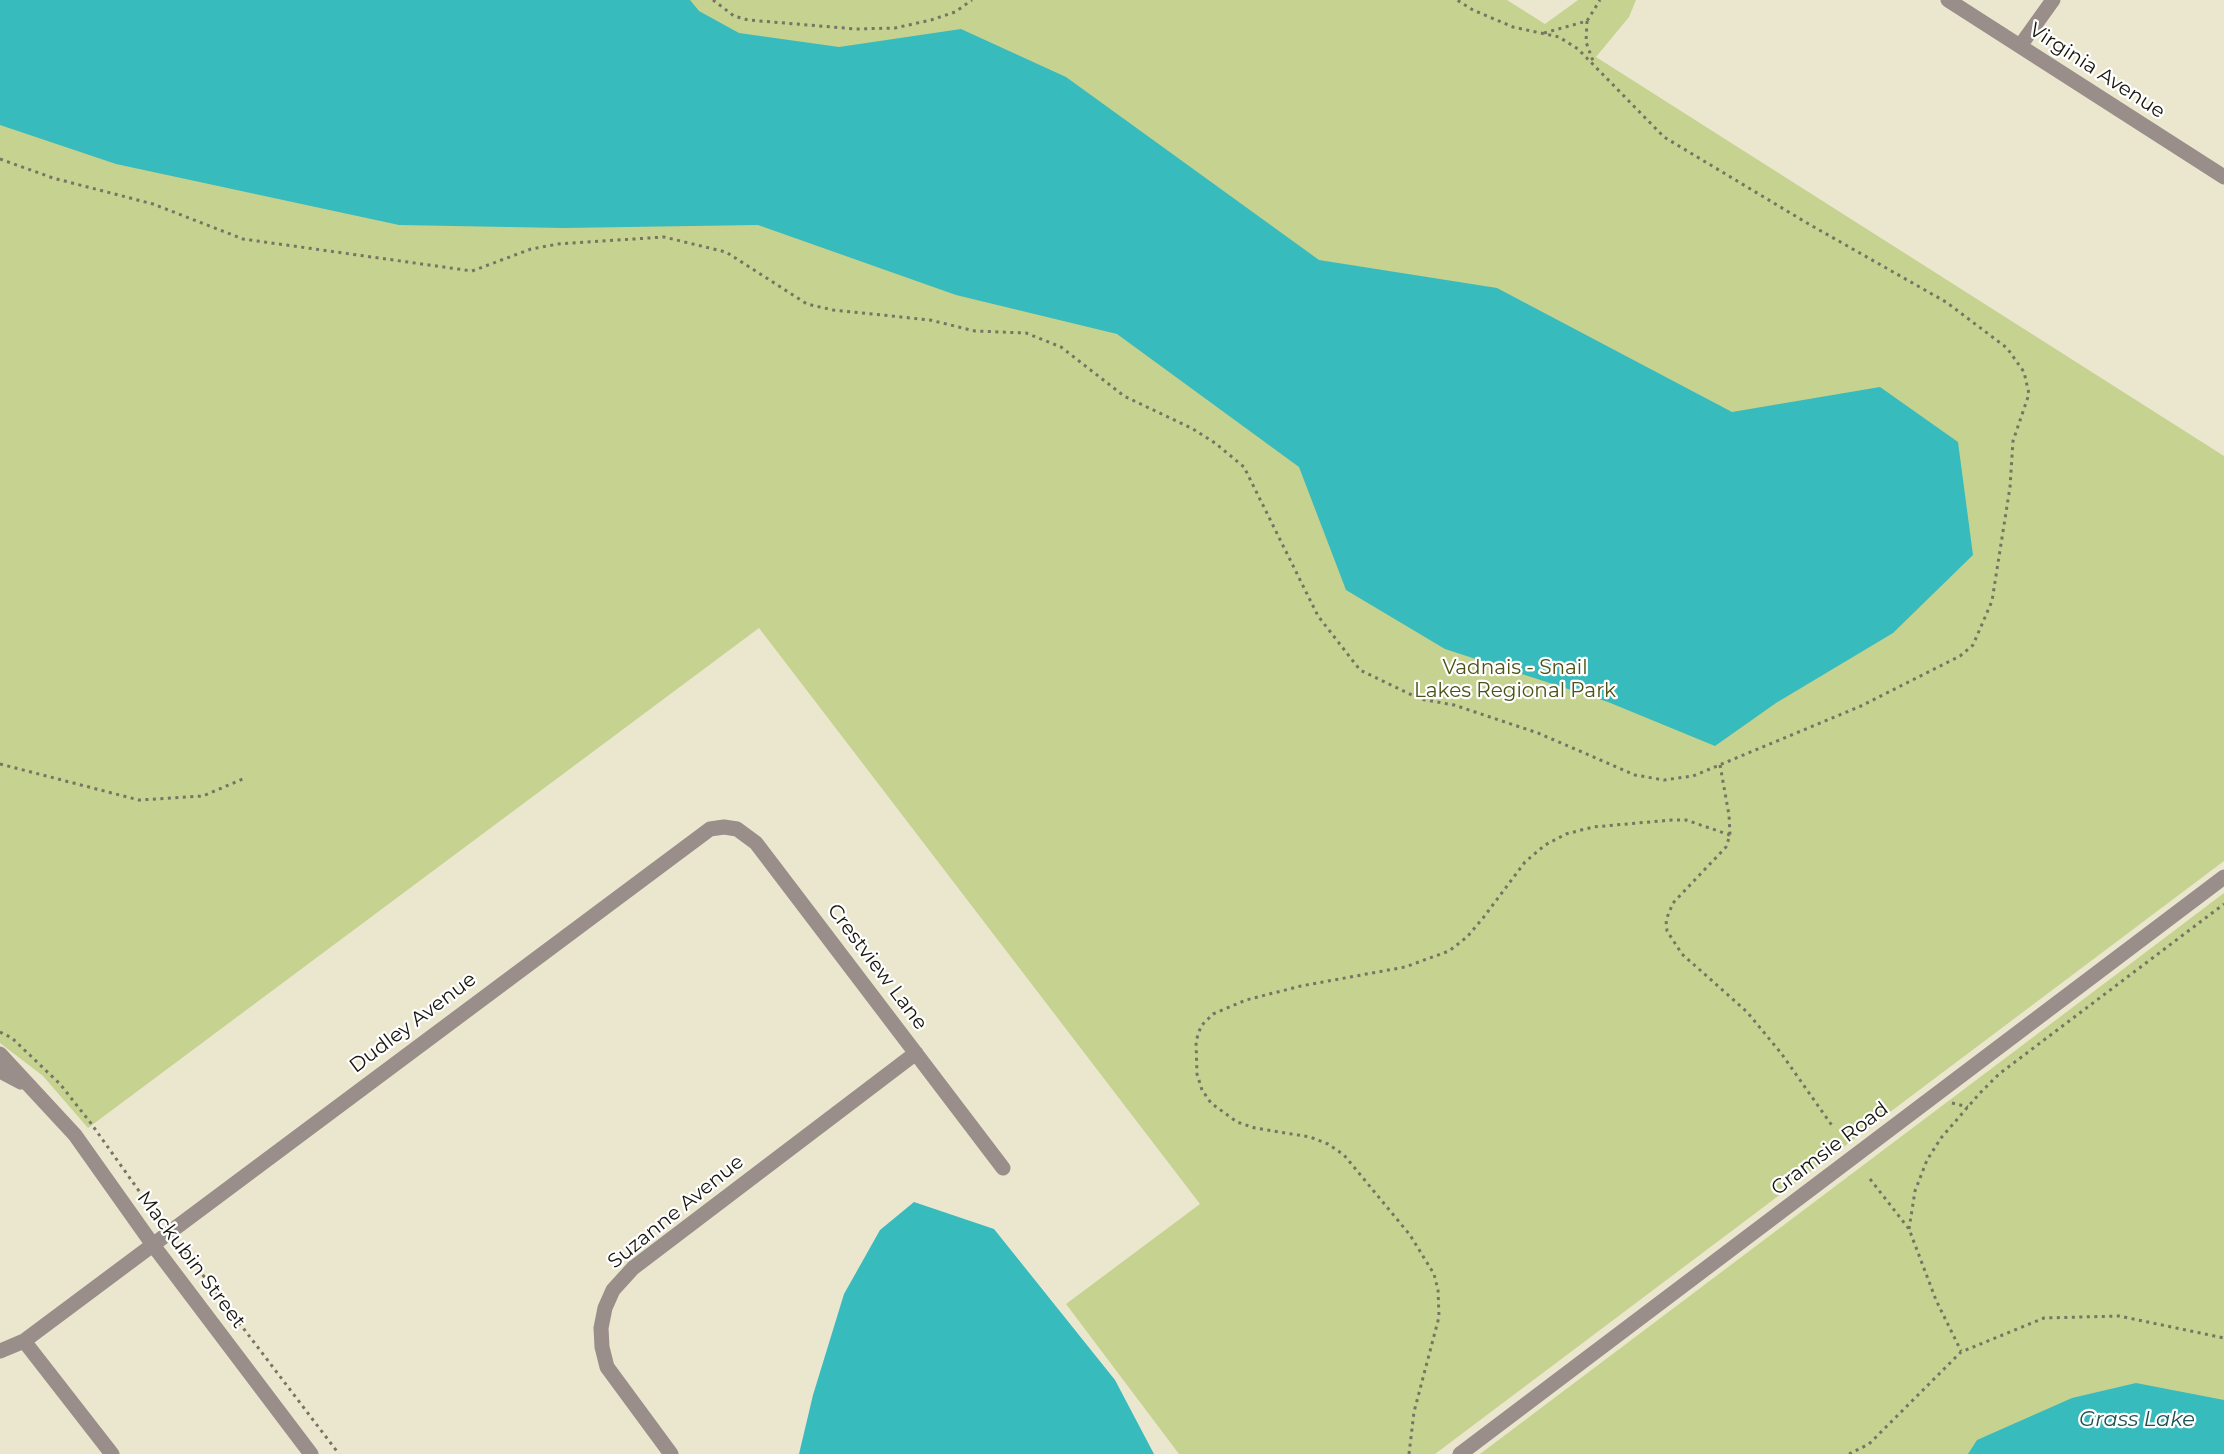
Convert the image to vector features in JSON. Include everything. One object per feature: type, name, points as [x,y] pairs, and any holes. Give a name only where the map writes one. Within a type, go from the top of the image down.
[{"type":"street","name":"Virginia Avenue","points":[[1948,0],[2224,177]]},
{"type":"street","points":[[2020,46],[2053,0]]},
{"type":"street","name":"Crestview Lane","points":[[698,835],[710,829],[724,827],[737,829],[749,836],[1003,1168]]},
{"type":"street","name":"Dudley Avenue","points":[[0,1351],[24,1341],[698,835]]},
{"type":"street","name":"Gramsie Road","points":[[1461,1454],[2224,877]]},
{"type":"street","name":"Suzanne Avenue","points":[[671,1454],[607,1367],[602,1347],[601,1328],[605,1308],[613,1290],[633,1268],[916,1053]]},
{"type":"street","name":"Mackubin Street","points":[[0,1054],[37,1091],[75,1135],[153,1245],[311,1454]]},
{"type":"street","name":"Mackubin Street","points":[[0,1071],[37,1091]]},
{"type":"street","points":[[24,1341],[112,1454]]},
{"type":"path","points":[[714,0],[734,16],[748,20],[856,29],[895,28],[931,20],[955,12],[972,0]]},
{"type":"path","points":[[0,159],[53,178],[153,204],[243,239],[472,271],[531,249],[558,244],[664,237],[726,252],[807,304],[833,310],[930,320],[975,331],[1026,333],[1060,347],[1124,396],[1193,429],[1215,443],[1244,467],[1318,616],[1360,670],[1420,699],[1454,705],[1538,733],[1635,775],[1664,780],[1693,776],[1861,706],[1960,656],[1973,645],[1992,602],[2010,487],[2013,441],[2029,394],[2024,372],[2007,348],[1946,302],[1664,137],[1633,108],[1594,63],[1559,37],[1513,27],[1473,10],[1457,0]]},
{"type":"path","points":[[1594,63],[1586,42],[1587,21],[1600,0]]},
{"type":"path","points":[[1544,33],[1587,21]]},
{"type":"path","points":[[0,764],[139,800],[203,796],[245,778]]},
{"type":"path","points":[[1720,765],[1730,835],[1726,847],[1673,903],[1666,920],[1667,931],[1682,954],[1747,1012],[1781,1053],[1833,1127]]},
{"type":"path","points":[[1409,1454],[1414,1412],[1438,1317],[1438,1290],[1434,1274],[1414,1240],[1344,1155],[1328,1144],[1310,1137],[1255,1128],[1237,1122],[1211,1103],[1202,1090],[1197,1074],[1196,1041],[1201,1026],[1213,1014],[1246,1000],[1301,986],[1405,967],[1449,951],[1478,924],[1525,862],[1545,845],[1566,834],[1593,827],[1686,820],[1730,835]]},
{"type":"path","points":[[1909,1229],[1915,1191],[1927,1160],[1941,1138],[1979,1094],[1999,1074],[2224,904]]},
{"type":"path","points":[[1870,1179],[1909,1229],[1936,1300],[1960,1352]]},
{"type":"path","points":[[180,1246],[339,1454]]},
{"type":"path","points":[[1849,1454],[1869,1444],[1960,1352],[2044,1317],[2119,1316],[2224,1338]]},
{"type":"green space","name":"Vadnais - Snail Lakes Regional Park","points":[[0,0],[1507,0],[1545,24],[1578,0],[1636,0],[1629,17],[1596,57],[2224,456],[2224,861],[1435,1454],[1179,1454],[1066,1304],[1200,1204],[759,628],[88,1128],[43,1076],[0,1043]]},
{"type":"green space","points":[[2224,893],[2224,1454],[1480,1454],[2097,989]]},
{"type":"water","points":[[0,0],[690,0],[699,11],[739,33],[839,47],[961,29],[1066,77],[1319,260],[1497,288],[1732,412],[1880,387],[1958,442],[1973,555],[1893,633],[1776,703],[1715,746],[1608,702],[1445,649],[1346,590],[1299,467],[1117,334],[956,295],[758,225],[563,228],[399,225],[116,164],[0,125]]},
{"type":"water","points":[[914,1202],[994,1229],[1115,1380],[1154,1454],[799,1454],[813,1395],[844,1294],[880,1230]]},
{"type":"water","name":"Grass Lake","points":[[2136,1383],[2224,1400],[2224,1454],[1968,1454],[1977,1440],[2072,1398]]}]
